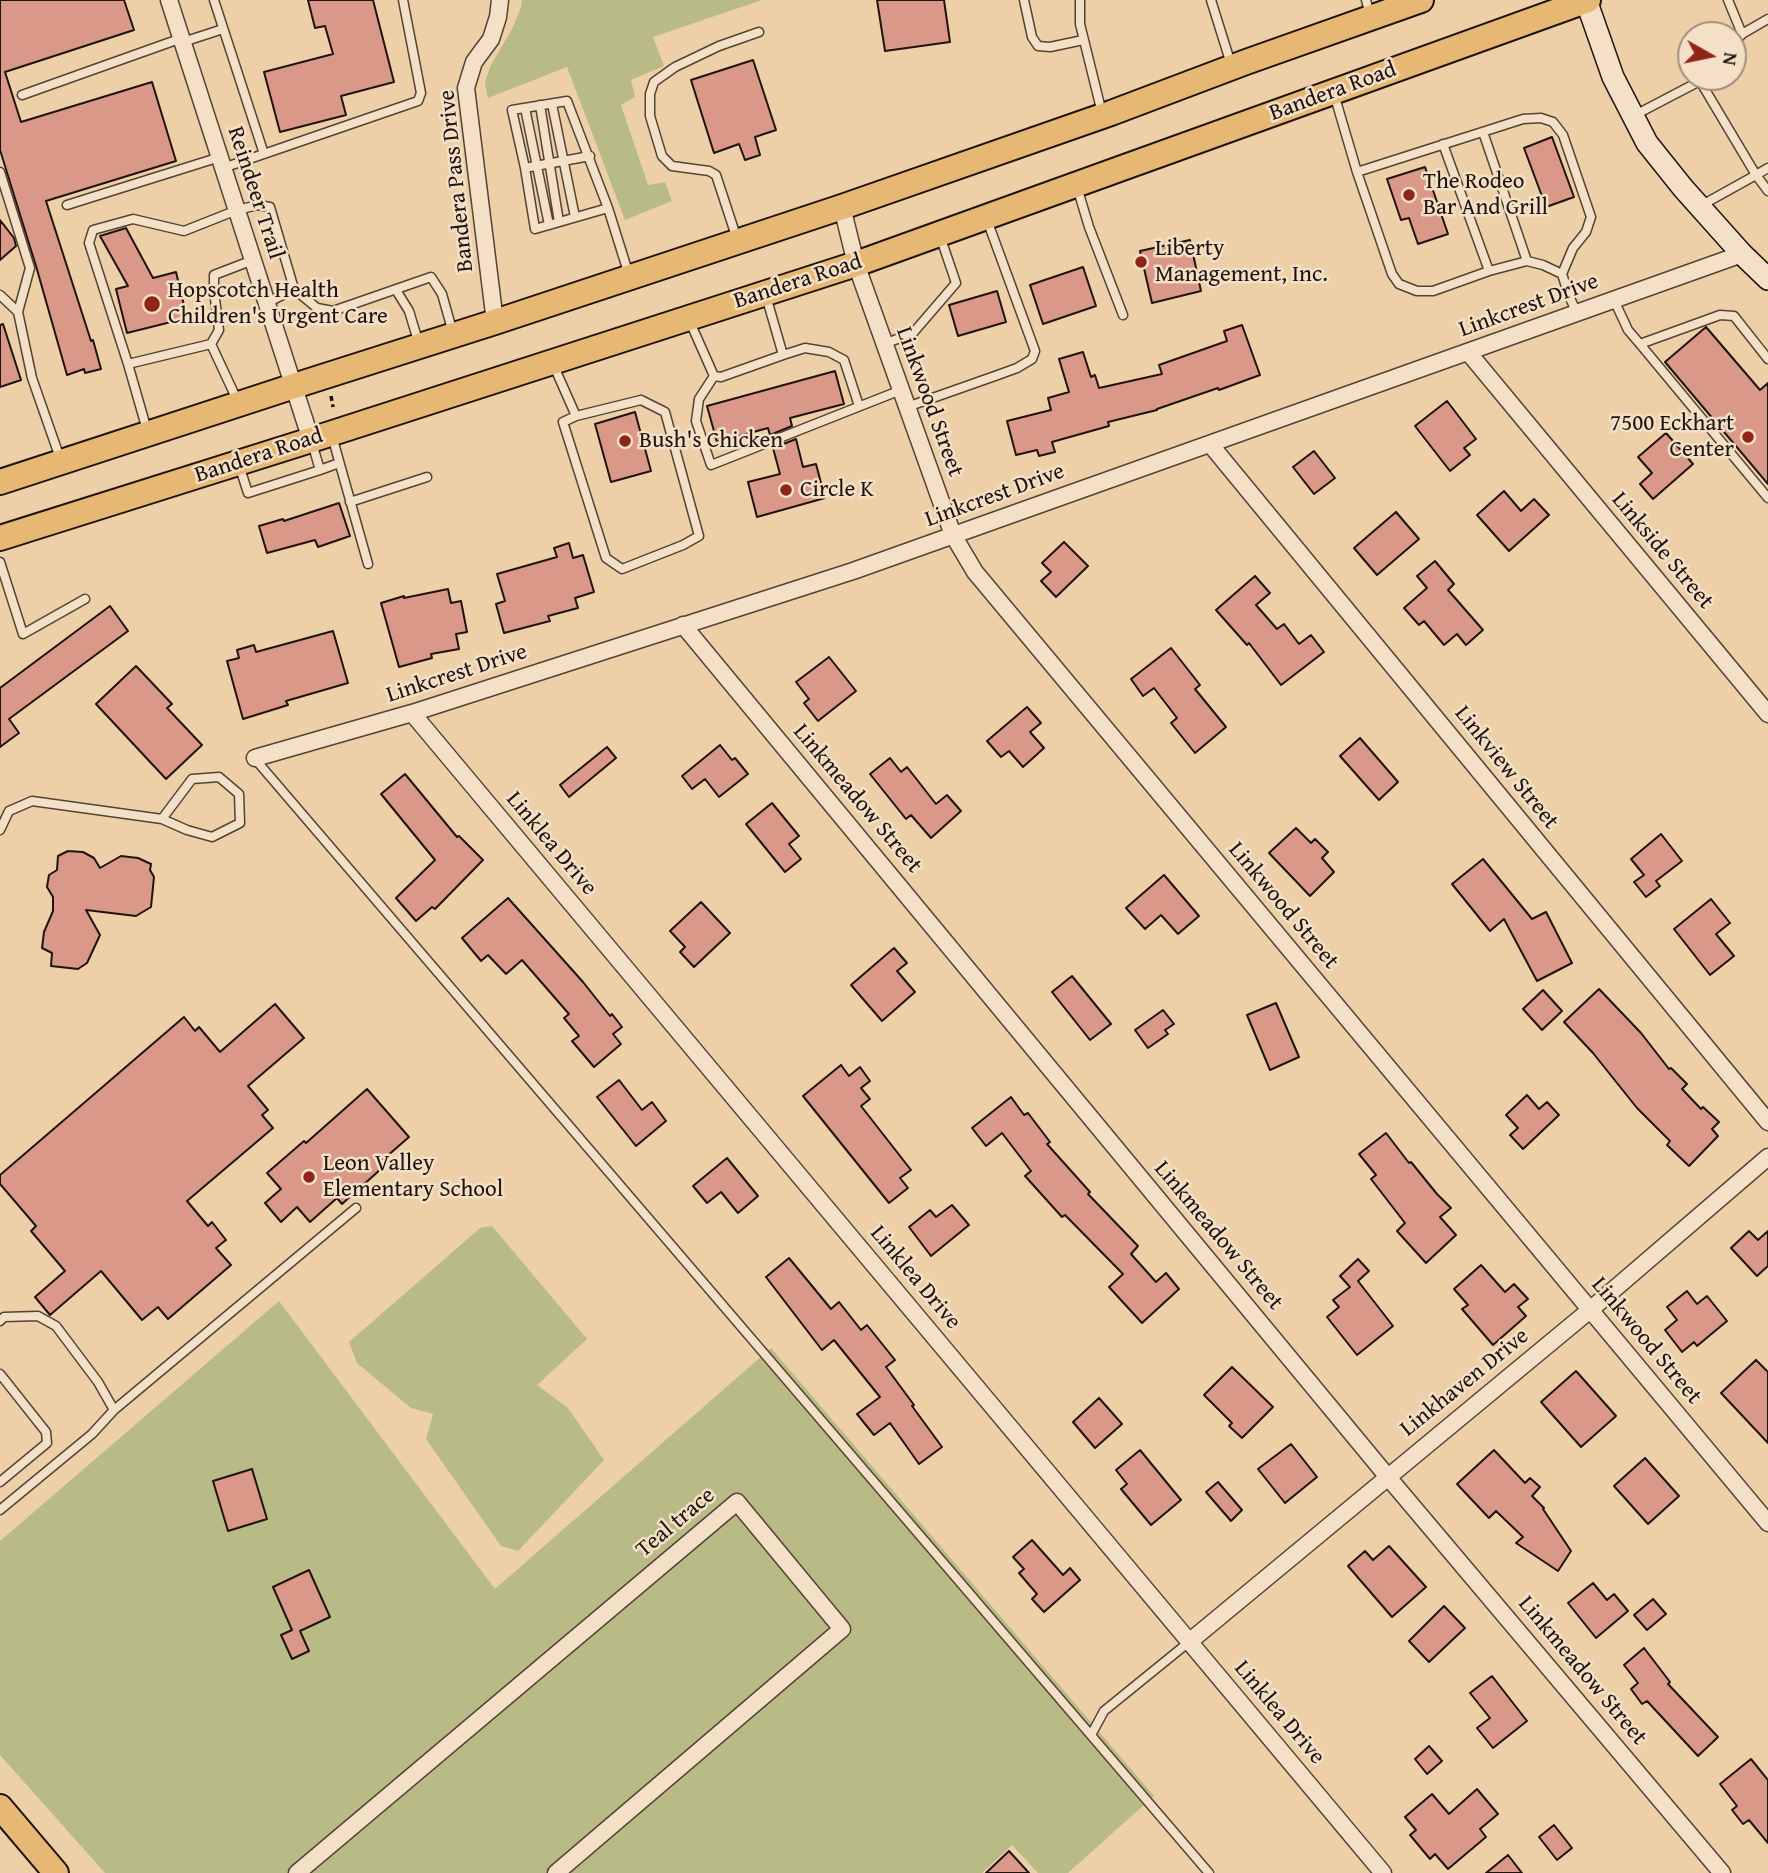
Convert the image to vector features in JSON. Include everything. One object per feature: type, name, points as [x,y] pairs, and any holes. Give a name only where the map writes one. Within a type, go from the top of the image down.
[{"type":"main road","points":[[0,482],[842,207],[1103,116],[1232,67],[1368,9],[1421,0]]},
{"type":"main road","points":[[1587,0],[1613,77],[1647,143],[1699,206],[1768,279]]},
{"type":"main road","name":"Bandera Road","points":[[0,538],[856,264],[1587,0]]},
{"type":"main road","points":[[0,1807],[56,1873]]},
{"type":"street","name":"Reindeer Trail","points":[[169,0],[294,386],[321,437]]},
{"type":"street","name":"Bandera Pass Drive","points":[[495,322],[466,88],[474,62],[491,39],[500,0]]},
{"type":"street","name":"Linkwood Street","points":[[842,207],[856,264],[953,535],[975,572],[1768,1523]]},
{"type":"street","name":"Linkcrest Drive","points":[[255,758],[412,713],[853,571],[1742,254]]},
{"type":"street","name":"Linkside Street","points":[[1468,352],[1768,714]]},
{"type":"street","name":"Linkview Street","points":[[1210,444],[1768,1122]]},
{"type":"street","name":"Linkmeadow Street","points":[[683,625],[1387,1476],[1723,1873]]},
{"type":"street","name":"Linklea Drive","points":[[412,713],[1383,1873]]},
{"type":"street","name":"Linkhaven Drive","points":[[1189,1642],[1590,1310],[1768,1157]]},
{"type":"street","name":"Teal trace","points":[[297,1873],[737,1502],[842,1629],[556,1873]]},
{"type":"lane","points":[[214,0],[264,154]]},
{"type":"lane","points":[[67,205],[264,154],[418,101],[421,93],[403,0]]},
{"type":"lane","points":[[1024,0],[1032,37],[1038,46],[1051,47],[1083,40]]},
{"type":"lane","points":[[1078,0],[1083,40],[1103,116]]},
{"type":"lane","points":[[1211,0],[1232,67]]},
{"type":"lane","points":[[1728,0],[1737,21]]},
{"type":"lane","points":[[1747,31],[1768,19]]},
{"type":"lane","points":[[22,95],[182,40],[223,29]]},
{"type":"lane","points":[[738,242],[716,176],[709,171],[672,166],[662,156],[650,116],[650,94],[654,82],[676,67],[719,46],[759,32]]},
{"type":"lane","points":[[1632,116],[1679,91]]},
{"type":"lane","points":[[1708,91],[1768,191]]},
{"type":"lane","points":[[1333,92],[1392,274],[1399,284],[1417,291],[1433,291],[1527,261],[1562,274]]},
{"type":"lane","points":[[608,208],[536,229],[512,110],[567,101],[590,156],[608,208],[630,278]]},
{"type":"lane","points":[[552,104],[575,217]]},
{"type":"lane","points":[[540,105],[559,222]]},
{"type":"lane","points":[[525,108],[549,225]]},
{"type":"lane","points":[[1357,172],[1523,119],[1541,118],[1553,122],[1563,135],[1591,217],[1586,232],[1573,248],[1562,274],[1577,313]]},
{"type":"lane","points":[[1483,132],[1527,261]]},
{"type":"lane","points":[[1443,144],[1489,271]]},
{"type":"lane","points":[[525,168],[590,156]]},
{"type":"lane","points":[[1699,206],[1768,168]]},
{"type":"lane","points":[[0,173],[30,268],[18,312],[33,378],[61,462]]},
{"type":"lane","points":[[1076,184],[1089,227],[1123,315]]},
{"type":"lane","points":[[148,433],[89,243],[93,230],[133,219],[184,231],[237,210],[258,205],[270,207],[294,289],[317,308],[333,311],[431,277],[442,294],[454,335]]},
{"type":"lane","points":[[907,407],[1017,368],[1032,359],[1035,351],[986,217]]},
{"type":"lane","points":[[884,344],[913,333],[956,283],[939,234]]},
{"type":"lane","points":[[128,364],[211,344],[219,330],[214,275],[253,260]]},
{"type":"lane","points":[[267,303],[294,289]]},
{"type":"lane","points":[[396,290],[409,311],[419,346]]},
{"type":"lane","points":[[765,293],[783,355]]},
{"type":"lane","points":[[0,295],[18,312]]},
{"type":"lane","points":[[1614,300],[1628,330],[1768,498]]},
{"type":"lane","points":[[1640,344],[1720,315],[1734,316],[1768,359]]},
{"type":"lane","points":[[688,318],[714,376]]},
{"type":"lane","points":[[211,344],[239,404]]},
{"type":"lane","points":[[714,376],[721,377],[805,348],[829,352],[844,360],[859,406]]},
{"type":"lane","points":[[552,362],[576,416]]},
{"type":"lane","points":[[714,376],[699,399],[696,421],[711,465],[901,390]]},
{"type":"lane","points":[[641,400],[664,412],[699,536],[622,569],[607,558],[563,422],[576,416],[641,400]]},
{"type":"lane","points":[[321,437],[340,463],[368,564]]},
{"type":"lane","points":[[320,470],[321,437]]},
{"type":"lane","points":[[238,463],[247,493],[340,463]]},
{"type":"lane","points":[[350,502],[427,477]]},
{"type":"lane","points":[[0,562],[23,634],[85,599]]},
{"type":"lane","points":[[255,758],[1209,1873]]},
{"type":"lane","points":[[0,830],[9,811],[32,801],[162,819],[212,837],[240,823],[239,794],[219,777],[192,779],[162,819]]},
{"type":"lane","points":[[0,1510],[92,1434],[114,1410],[356,1208]]},
{"type":"lane","points":[[0,1321],[4,1317],[38,1316],[56,1326],[98,1382],[114,1410]]},
{"type":"lane","points":[[0,1374],[46,1432],[47,1443],[0,1482]]},
{"type":"lane","points":[[1091,1735],[1104,1711],[1189,1642]]},
{"type":"path","points":[[331,396],[334,407]]},
{"type":"green space","points":[[522,0],[762,0],[653,37],[664,66],[631,80],[635,97],[621,105],[648,185],[665,182],[672,201],[625,220],[567,67],[488,98],[485,83],[490,67],[512,29]]},
{"type":"green space","points":[[492,1226],[587,1339],[537,1385],[568,1408],[604,1460],[518,1551],[501,1546],[426,1439],[433,1414],[411,1408],[357,1363],[349,1342],[480,1228]]},
{"type":"green space","points":[[279,1301],[495,1589],[771,1348],[1154,1796],[1068,1873],[1038,1873],[1012,1845],[982,1873],[105,1873],[0,1755],[0,1541]]},
{"type":"building","points":[[0,0],[124,0],[134,30],[5,72],[21,122],[152,82],[176,161],[46,201],[101,369],[85,373],[84,369],[67,375],[0,150]]},
{"type":"building","points":[[308,0],[373,0],[394,82],[341,96],[346,115],[280,132],[264,72],[333,54],[325,26],[315,28]]},
{"type":"building","points":[[877,0],[944,0],[950,42],[885,51]]},
{"type":"building","points":[[753,60],[776,130],[755,137],[760,155],[745,160],[739,144],[714,153],[691,80]]},
{"type":"building","points":[[1552,137],[1574,197],[1546,207],[1524,148]]},
{"type":"building","points":[[1425,167],[1448,234],[1418,244],[1409,218],[1401,220],[1387,179]]},
{"type":"building","points":[[0,220],[14,238],[16,246],[0,260]]},
{"type":"building","name":"Hopscotch Health Children's Urgent Care","points":[[126,228],[153,278],[176,272],[187,318],[127,333],[116,289],[128,286],[100,236]]},
{"type":"building","points":[[1190,240],[1201,291],[1152,303],[1140,251]]},
{"type":"building","points":[[1083,267],[1096,306],[1043,324],[1030,285]]},
{"type":"building","points":[[997,291],[1006,322],[958,336],[949,305]]},
{"type":"building","points":[[3,324],[21,380],[0,387],[0,325]]},
{"type":"building","points":[[1242,325],[1260,375],[1157,410],[1108,422],[1109,426],[1052,442],[1055,452],[1039,456],[1037,450],[1016,455],[1007,421],[1051,410],[1048,398],[1069,392],[1059,359],[1083,352],[1091,377],[1095,375],[1099,388],[1162,374],[1159,365],[1227,341],[1224,331]]},
{"type":"building","name":"7500 Eckhart Center","points":[[1706,327],[1760,390],[1768,383],[1768,484],[1665,362]]},
{"type":"building","points":[[835,371],[844,404],[790,418],[792,426],[770,435],[768,428],[717,442],[707,406]]},
{"type":"building","points":[[1447,401],[1476,439],[1464,448],[1470,455],[1450,471],[1415,426]]},
{"type":"building","points":[[635,412],[651,471],[611,482],[595,424]]},
{"type":"building","points":[[1666,433],[1693,464],[1653,499],[1640,484],[1652,473],[1638,457]]},
{"type":"building","name":"Circle K","points":[[796,439],[803,467],[816,464],[825,498],[757,517],[748,482],[780,474],[773,448]]},
{"type":"building","points":[[1314,451],[1335,478],[1314,494],[1293,467]]},
{"type":"building","points":[[1504,491],[1521,511],[1534,499],[1549,515],[1509,551],[1477,515]]},
{"type":"building","points":[[339,503],[350,536],[318,547],[315,540],[267,553],[259,526],[283,519],[284,521]]},
{"type":"building","points":[[1396,512],[1419,539],[1377,575],[1354,548]]},
{"type":"building","points":[[1064,542],[1088,566],[1056,597],[1041,581],[1051,572],[1042,563]]},
{"type":"building","points":[[569,543],[573,558],[583,555],[594,592],[575,598],[578,608],[548,616],[550,621],[504,633],[496,604],[505,601],[497,574],[557,557],[554,548]]},
{"type":"building","points":[[1435,561],[1454,584],[1448,590],[1483,630],[1466,645],[1457,634],[1444,645],[1424,621],[1419,625],[1404,608],[1427,588],[1417,576]]},
{"type":"building","points":[[1255,576],[1270,593],[1256,605],[1277,629],[1284,624],[1299,644],[1311,635],[1324,652],[1281,685],[1249,643],[1247,645],[1216,610]]},
{"type":"building","points":[[448,589],[451,603],[461,601],[467,632],[456,634],[459,649],[431,654],[432,658],[399,667],[381,603],[404,596]]},
{"type":"building","points":[[110,606],[128,631],[9,719],[19,733],[0,747],[0,688]]},
{"type":"building","points":[[333,631],[348,683],[286,701],[288,705],[243,719],[227,661],[239,658],[237,650],[254,645],[256,652]]},
{"type":"building","points":[[1171,648],[1200,685],[1195,689],[1226,727],[1195,753],[1171,723],[1177,718],[1154,688],[1143,696],[1131,679]]},
{"type":"building","points":[[829,657],[856,691],[818,721],[804,703],[809,699],[796,682]]},
{"type":"building","points":[[136,666],[172,704],[167,708],[202,745],[166,779],[96,704]]},
{"type":"building","points":[[1027,707],[1041,723],[1030,732],[1044,748],[1023,767],[1009,751],[1001,757],[987,741]]},
{"type":"building","points":[[1360,738],[1398,782],[1379,800],[1340,756]]},
{"type":"building","points":[[720,745],[748,774],[719,797],[705,779],[692,789],[682,776]]},
{"type":"building","points":[[607,747],[616,758],[569,797],[560,785]]},
{"type":"building","points":[[890,758],[901,772],[907,767],[936,804],[947,795],[961,811],[931,838],[911,815],[906,819],[870,774]]},
{"type":"building","points":[[405,774],[457,837],[483,860],[435,909],[432,907],[416,921],[396,898],[435,860],[381,794]]},
{"type":"building","points":[[772,803],[799,836],[789,844],[801,859],[785,872],[746,824]]},
{"type":"building","points":[[1296,828],[1311,843],[1315,839],[1328,852],[1322,858],[1334,872],[1310,896],[1269,853]]},
{"type":"building","points":[[1661,834],[1682,861],[1656,881],[1660,886],[1646,897],[1634,882],[1644,875],[1631,859]]},
{"type":"building","points":[[68,851],[83,852],[94,858],[100,868],[121,856],[138,858],[151,864],[150,870],[154,877],[151,907],[136,916],[86,910],[100,935],[87,963],[78,969],[51,966],[52,953],[42,948],[44,932],[53,911],[53,897],[47,887],[49,875],[57,870],[58,856]]},
{"type":"building","points":[[1483,859],[1532,919],[1546,912],[1572,963],[1537,981],[1504,919],[1490,931],[1452,884]]},
{"type":"building","points":[[1164,875],[1199,916],[1178,934],[1161,915],[1145,929],[1126,908]]},
{"type":"building","points":[[508,898],[622,1027],[613,1034],[621,1044],[594,1067],[572,1041],[579,1036],[564,1018],[569,1014],[522,960],[506,974],[488,955],[481,961],[462,938]]},
{"type":"building","points":[[1711,899],[1730,923],[1716,934],[1734,956],[1710,975],[1674,929]]},
{"type":"building","points":[[701,902],[730,933],[694,967],[680,952],[685,947],[670,931]]},
{"type":"building","points":[[894,948],[907,963],[897,971],[915,992],[882,1021],[851,985]]},
{"type":"building","points":[[1072,976],[1111,1024],[1090,1040],[1052,992]]},
{"type":"building","points":[[1599,989],[1641,1033],[1669,1069],[1687,1084],[1682,1089],[1701,1109],[1703,1107],[1719,1122],[1712,1129],[1718,1136],[1689,1166],[1667,1145],[1670,1141],[1637,1108],[1564,1022]]},
{"type":"building","points":[[1543,990],[1562,1011],[1542,1030],[1523,1009]]},
{"type":"building","points":[[1276,1003],[1299,1057],[1270,1070],[1247,1015]]},
{"type":"building","points":[[275,1004],[304,1038],[248,1086],[268,1110],[262,1115],[273,1128],[187,1201],[208,1226],[212,1222],[226,1240],[216,1248],[231,1265],[168,1319],[158,1307],[142,1320],[101,1271],[50,1315],[35,1297],[65,1271],[31,1231],[36,1226],[0,1184],[0,1175],[184,1017],[195,1031],[199,1027],[220,1052]]},
{"type":"building","points":[[1163,1010],[1174,1024],[1165,1030],[1168,1034],[1148,1048],[1135,1030]]},
{"type":"building","points":[[841,1065],[849,1076],[860,1067],[870,1081],[861,1088],[870,1099],[861,1106],[911,1170],[900,1178],[908,1188],[889,1203],[803,1096]]},
{"type":"building","points":[[619,1080],[642,1110],[652,1102],[666,1121],[636,1146],[597,1097]]},
{"type":"building","points":[[367,1089],[409,1137],[378,1164],[382,1168],[342,1204],[337,1198],[310,1222],[297,1207],[281,1222],[265,1203],[281,1189],[267,1173],[304,1141],[306,1143]]},
{"type":"building","points":[[1527,1095],[1539,1109],[1547,1102],[1559,1115],[1523,1149],[1510,1135],[1518,1128],[1506,1115]]},
{"type":"building","points":[[1011,1097],[1024,1115],[1028,1113],[1050,1142],[1047,1144],[1090,1192],[1088,1194],[1138,1246],[1131,1254],[1156,1282],[1166,1273],[1179,1289],[1142,1323],[1109,1287],[1123,1274],[1065,1215],[1062,1217],[1025,1176],[1031,1171],[1002,1133],[986,1146],[972,1128]]},
{"type":"building","points":[[1386,1133],[1409,1163],[1411,1162],[1451,1208],[1440,1217],[1456,1235],[1426,1263],[1397,1231],[1405,1223],[1371,1179],[1376,1175],[1359,1154]]},
{"type":"building","points":[[727,1158],[758,1196],[738,1213],[721,1192],[707,1203],[693,1186]]},
{"type":"building","points":[[952,1205],[969,1225],[931,1256],[909,1227],[930,1210],[936,1217]]},
{"type":"building","points":[[1749,1231],[1758,1240],[1768,1231],[1768,1266],[1757,1276],[1731,1248]]},
{"type":"building","points":[[789,1258],[831,1309],[839,1302],[861,1330],[867,1325],[895,1360],[886,1367],[942,1447],[919,1464],[890,1423],[874,1435],[857,1414],[880,1397],[834,1340],[822,1350],[766,1277]]},
{"type":"building","points":[[1358,1259],[1369,1271],[1358,1281],[1393,1326],[1357,1355],[1327,1317],[1339,1307],[1333,1300],[1350,1287],[1340,1276]]},
{"type":"building","points":[[1481,1265],[1505,1292],[1514,1284],[1528,1299],[1518,1307],[1526,1316],[1493,1345],[1462,1309],[1468,1305],[1454,1289]]},
{"type":"building","points":[[1687,1291],[1697,1304],[1707,1296],[1727,1321],[1697,1346],[1694,1342],[1682,1352],[1665,1330],[1677,1320],[1667,1307]]},
{"type":"building","points":[[1756,1360],[1768,1372],[1768,1443],[1721,1393]]},
{"type":"building","points":[[1232,1367],[1273,1407],[1242,1438],[1229,1426],[1232,1423],[1204,1395]]},
{"type":"building","points":[[1576,1371],[1616,1416],[1581,1447],[1541,1402]]},
{"type":"building","points":[[1099,1398],[1122,1424],[1095,1448],[1073,1422]]},
{"type":"building","points":[[1291,1444],[1317,1477],[1285,1503],[1258,1469]]},
{"type":"building","points":[[1140,1450],[1181,1500],[1151,1525],[1121,1489],[1127,1484],[1116,1470]]},
{"type":"building","points":[[1494,1450],[1525,1483],[1530,1478],[1540,1487],[1532,1496],[1544,1508],[1571,1551],[1558,1571],[1516,1543],[1523,1537],[1496,1511],[1489,1518],[1457,1484]]},
{"type":"building","points":[[1645,1458],[1679,1496],[1648,1524],[1614,1486]]},
{"type":"building","points":[[252,1469],[267,1519],[228,1531],[213,1481]]},
{"type":"building","points":[[1218,1482],[1242,1510],[1231,1521],[1206,1492]]},
{"type":"building","points":[[1032,1540],[1063,1575],[1070,1568],[1080,1580],[1044,1612],[1032,1599],[1037,1594],[1019,1573],[1024,1569],[1013,1557]]},
{"type":"building","points":[[1389,1546],[1426,1587],[1392,1617],[1348,1566],[1365,1551],[1373,1560]]},
{"type":"building","points":[[309,1570],[330,1617],[300,1631],[309,1651],[292,1659],[281,1635],[292,1630],[273,1587]]},
{"type":"building","points":[[1593,1583],[1607,1600],[1614,1594],[1628,1611],[1596,1638],[1568,1603]]},
{"type":"building","points":[[1653,1599],[1666,1614],[1647,1630],[1634,1615]]},
{"type":"building","points":[[1444,1606],[1465,1628],[1429,1662],[1409,1641]]},
{"type":"building","points":[[1644,1648],[1670,1682],[1668,1684],[1718,1737],[1698,1756],[1647,1701],[1642,1704],[1631,1689],[1638,1683],[1624,1665]]},
{"type":"building","points":[[1492,1676],[1527,1721],[1493,1748],[1477,1728],[1490,1718],[1470,1693]]},
{"type":"building","points":[[1429,1746],[1442,1761],[1427,1774],[1415,1759]]},
{"type":"building","points":[[1751,1759],[1768,1780],[1768,1843],[1749,1820],[1743,1824],[1732,1810],[1737,1806],[1720,1784]]},
{"type":"building","points":[[1477,1789],[1498,1814],[1480,1829],[1486,1837],[1448,1869],[1435,1854],[1430,1859],[1410,1835],[1416,1830],[1405,1817],[1432,1794],[1449,1814]]},
{"type":"building","points":[[1554,1825],[1572,1848],[1557,1860],[1539,1837]]},
{"type":"building","points":[[1009,1851],[1029,1873],[986,1873]]},
{"type":"building","points":[[1508,1855],[1522,1873],[1486,1873]]},
{"type":"place","name":"The Rodeo Bar And Grill","points":[[1409,195]]},
{"type":"place","name":"Liberty Management, Inc.","points":[[1141,262]]},
{"type":"place","name":"Hopscotch Health Children's Urgent Care","points":[[152,304]]},
{"type":"place","name":"7500 Eckhart Center","points":[[1748,437]]},
{"type":"place","name":"Bush's Chicken","points":[[625,441]]},
{"type":"place","name":"Circle K","points":[[786,490]]},
{"type":"place","name":"Leon Valley Elementary School","points":[[309,1177]]}]
